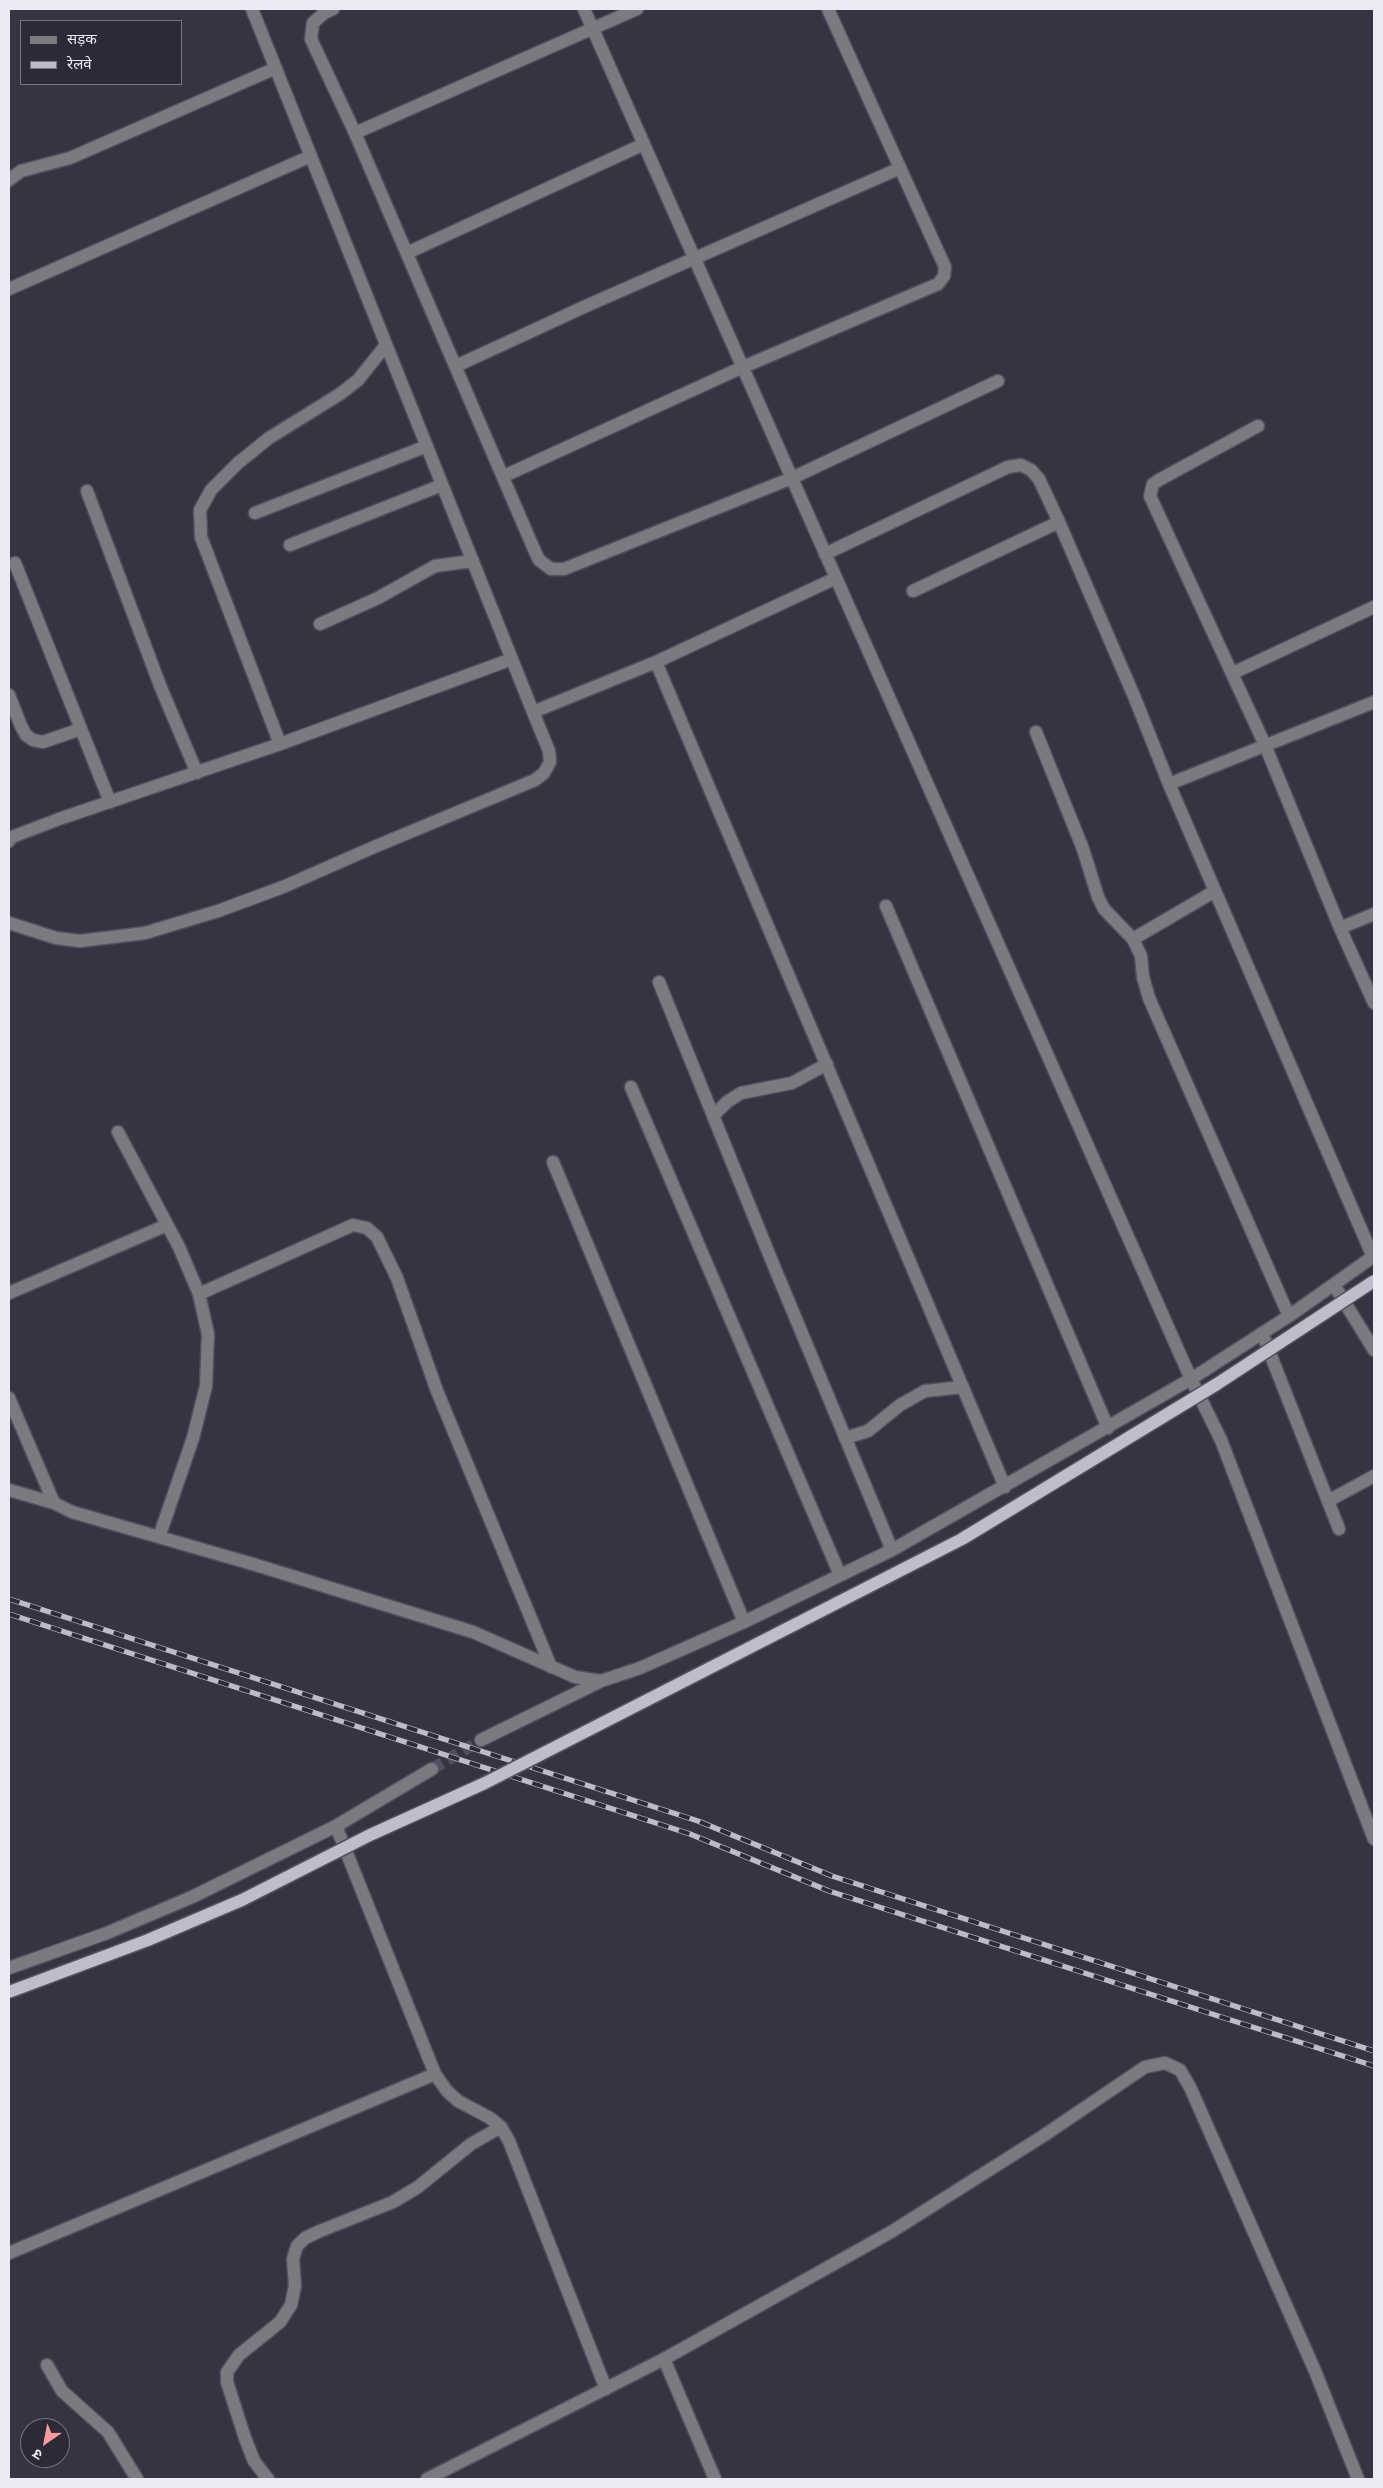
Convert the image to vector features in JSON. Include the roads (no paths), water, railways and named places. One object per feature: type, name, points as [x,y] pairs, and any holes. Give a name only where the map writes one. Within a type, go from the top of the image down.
[{"type":"main road","points":[[9,1992],[148,1940],[242,1900],[370,1835],[485,1783],[962,1539],[1217,1384],[1374,1281]]},
{"type":"street","points":[[9,921],[56,938],[80,941],[145,933],[218,912],[283,887],[374,846],[535,780],[544,773],[550,762],[549,751],[252,9]]},
{"type":"street","points":[[333,9],[324,13],[313,23],[311,39],[355,133],[540,560],[551,569],[564,569],[792,478],[998,381]]},
{"type":"street","points":[[584,9],[1192,1379],[1221,1440],[1374,1840]]},
{"type":"street","points":[[355,133],[637,9]]},
{"type":"street","points":[[504,476],[743,367],[938,284],[944,276],[944,267],[898,169],[828,9]]},
{"type":"street","points":[[9,180],[21,171],[70,158],[276,68]]},
{"type":"street","points":[[407,253],[644,144]]},
{"type":"street","points":[[9,289],[311,156]]},
{"type":"street","points":[[456,366],[898,169]]},
{"type":"street","points":[[280,744],[201,537],[200,510],[211,490],[238,463],[269,438],[340,394],[358,380],[386,345]]},
{"type":"street","points":[[1258,426],[1159,480],[1150,490],[1150,496],[1265,746],[1340,928],[1374,1003]]},
{"type":"street","points":[[256,513],[427,446]]},
{"type":"street","points":[[481,1740],[601,1681],[640,1668],[744,1622],[892,1550],[1192,1379],[1289,1316],[1374,1256],[1168,784],[1134,696],[1039,479],[1031,470],[1021,465],[1008,467],[825,554]]},
{"type":"street","points":[[290,546],[442,485]]},
{"type":"street","points":[[87,492],[161,688],[197,773]]},
{"type":"street","points":[[913,591],[1059,522]]},
{"type":"street","points":[[320,624],[370,602],[436,566],[473,561]]},
{"type":"street","points":[[15,563],[110,802]]},
{"type":"street","points":[[533,712],[656,662],[836,578]]},
{"type":"street","points":[[1232,673],[1374,607]]},
{"type":"street","points":[[9,840],[12,837],[59,819],[280,744],[512,659]]},
{"type":"street","points":[[656,662],[1005,1487]]},
{"type":"street","points":[[9,695],[20,726],[26,735],[34,740],[44,742],[81,729]]},
{"type":"street","points":[[1168,784],[1374,702]]},
{"type":"street","points":[[1036,732],[1083,849],[1098,897],[1104,909],[1133,939],[1141,956],[1148,998],[1289,1316]]},
{"type":"street","points":[[1133,939],[1215,891]]},
{"type":"street","points":[[886,906],[1108,1428]]},
{"type":"street","points":[[1340,928],[1374,914]]},
{"type":"street","points":[[659,982],[892,1550]]},
{"type":"street","points":[[713,1116],[727,1102],[741,1092],[792,1083],[827,1064]]},
{"type":"street","points":[[631,1087],[840,1575]]},
{"type":"street","points":[[118,1132],[167,1225],[199,1294],[208,1334],[206,1386],[193,1438],[159,1537]]},
{"type":"street","points":[[553,1162],[744,1622]]},
{"type":"street","points":[[9,1293],[167,1225]]},
{"type":"street","points":[[199,1294],[353,1225],[367,1228],[377,1237],[397,1278],[437,1390],[551,1666]]},
{"type":"street","points":[[1334,1285],[1374,1350]]},
{"type":"street","points":[[1262,1333],[1339,1530]]},
{"type":"street","points":[[845,1438],[868,1431],[900,1406],[925,1391],[963,1387]]},
{"type":"street","points":[[9,1398],[54,1503]]},
{"type":"street","points":[[1328,1501],[1374,1476]]},
{"type":"street","points":[[9,1490],[54,1503],[72,1512],[473,1632],[575,1677],[601,1681]]},
{"type":"street","points":[[9,1968],[107,1932],[192,1897],[336,1826],[432,1769]]},
{"type":"street","points":[[336,1826],[435,2074],[447,2091],[458,2101],[490,2118],[501,2128],[509,2140],[606,2389]]},
{"type":"street","points":[[427,2479],[664,2359],[891,2232],[1043,2136],[1145,2067],[1166,2063],[1180,2070],[1190,2087],[1315,2371],[1358,2479]]},
{"type":"street","points":[[9,2253],[435,2074]]},
{"type":"street","points":[[264,2479],[244,2438],[226,2382],[227,2372],[238,2355],[280,2322],[291,2305],[295,2286],[293,2260],[297,2246],[306,2238],[320,2231],[393,2202],[418,2187],[465,2149],[501,2128]]},
{"type":"street","points":[[664,2359],[715,2479]]},
{"type":"street","points":[[47,2365],[62,2390],[108,2432],[137,2479]]},
{"type":"tunnel","points":[[432,1769],[481,1740]]},
{"type":"railway","points":[[9,1599],[698,1821],[832,1876],[1374,2051]]},
{"type":"railway","points":[[9,1614],[690,1834],[829,1891],[1374,2066]]}]
